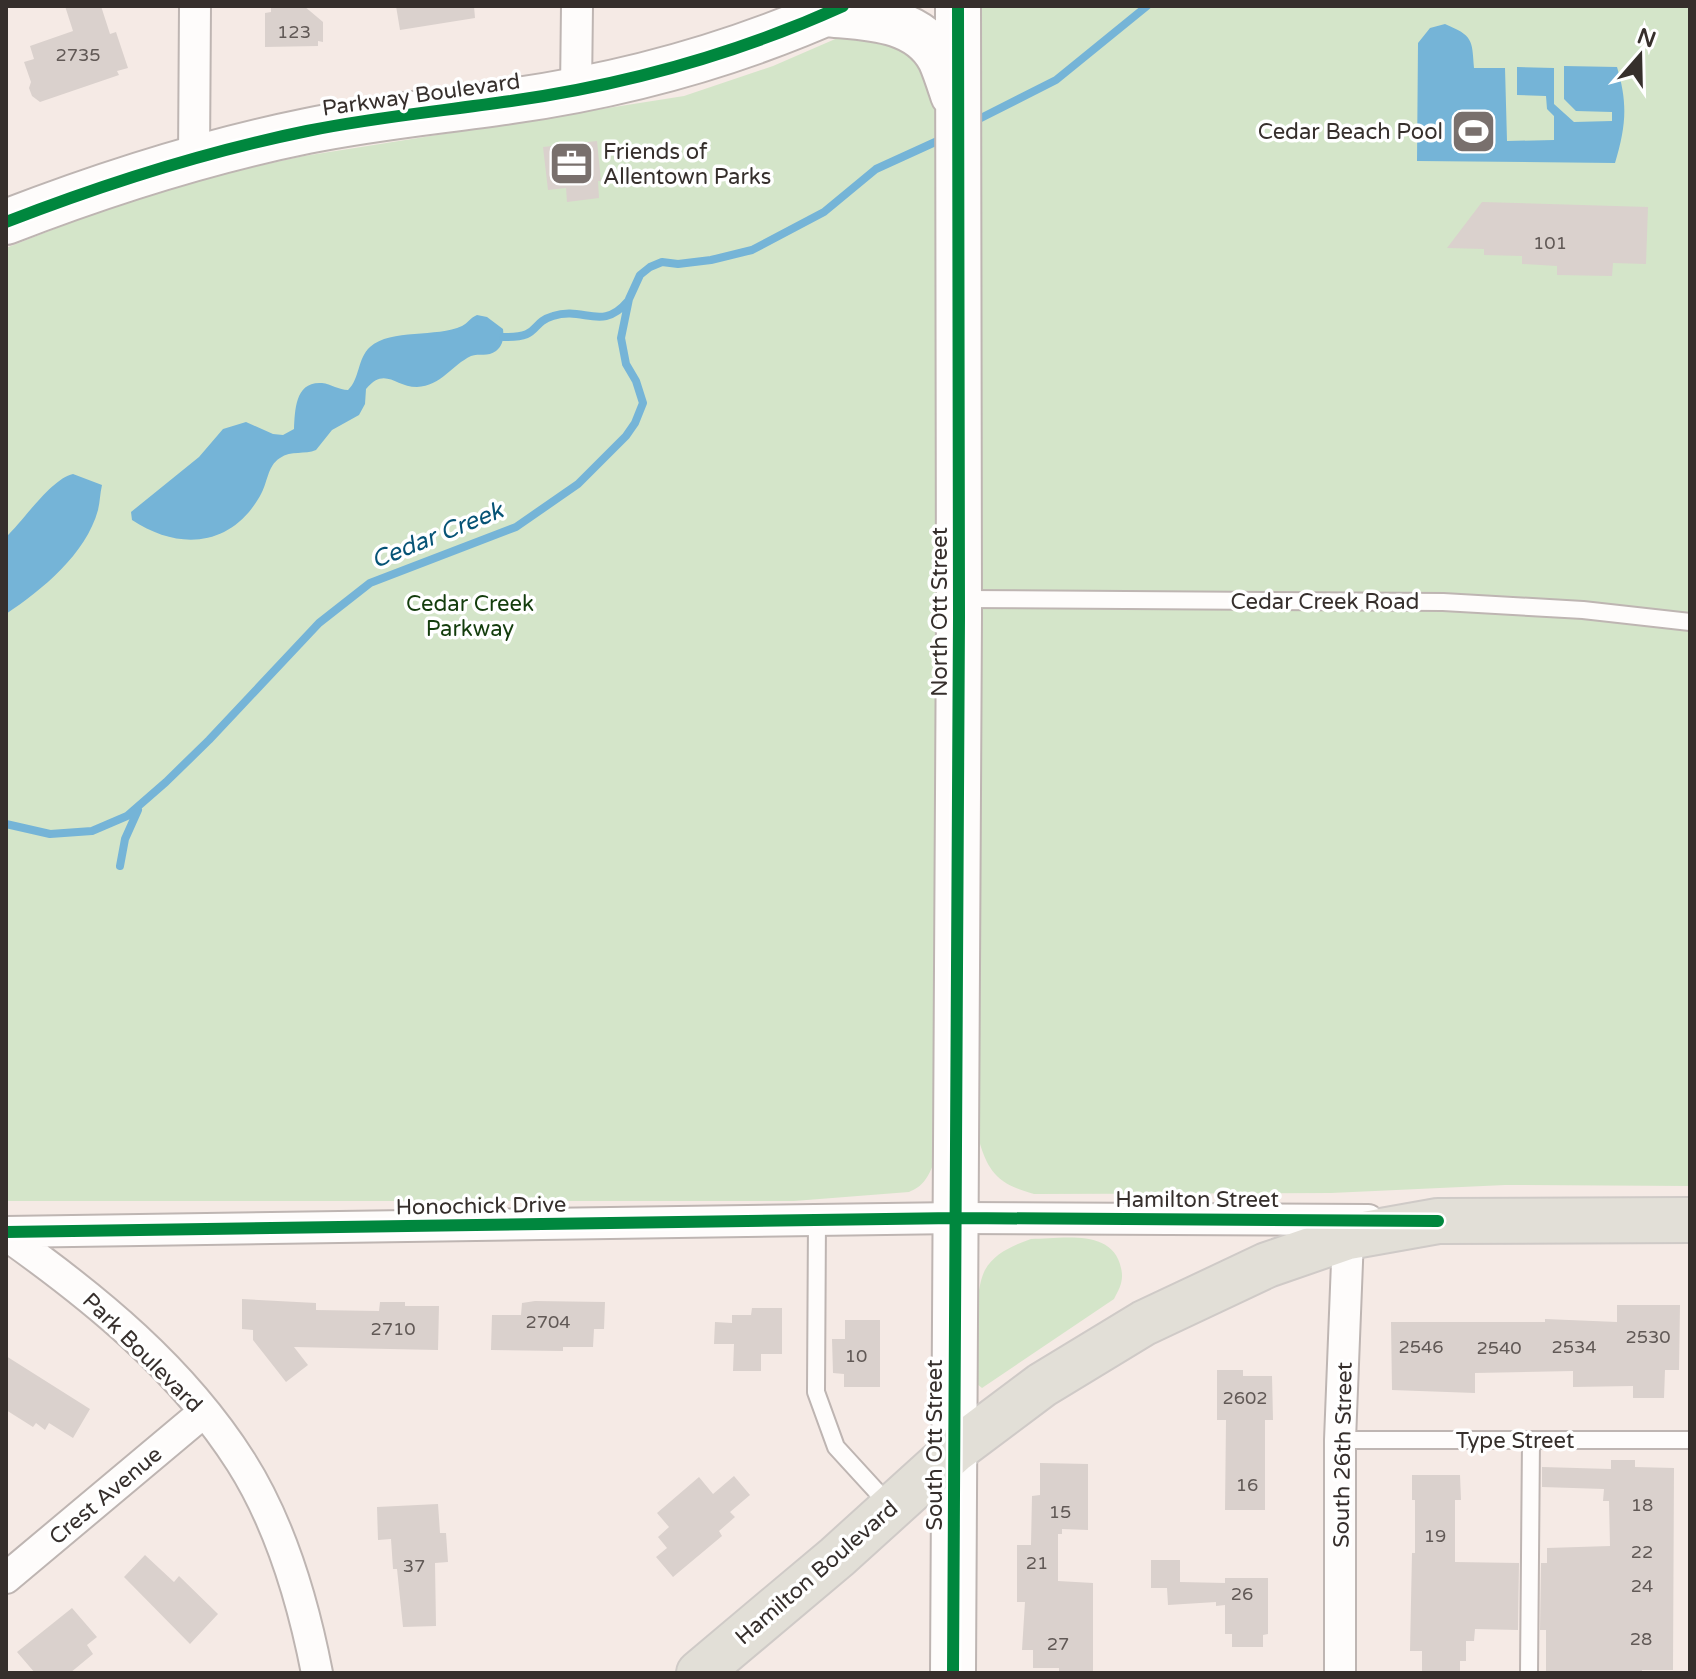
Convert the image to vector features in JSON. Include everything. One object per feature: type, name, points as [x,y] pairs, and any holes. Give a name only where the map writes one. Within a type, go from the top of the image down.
[{"type":"main road","name":"Hamilton Street","points":[[1348,1237],[1438,1221],[1690,1220]]},
{"type":"main road","name":"Hamilton Boulevard","points":[[699,1673],[954,1451],[1042,1385],[1144,1323],[1267,1265],[1348,1237]]},
{"type":"street","points":[[194,158],[195,6]]},
{"type":"street","points":[[576,90],[577,6]]},
{"type":"street","name":"North Ott Street","points":[[956,1218],[958,6]]},
{"type":"street","points":[[834,10],[891,22],[914,31],[927,41],[939,58],[957,105]]},
{"type":"street","name":"Parkway Boulevard","points":[[6,222],[74,196],[194,158],[308,131],[576,90],[704,58],[834,10]]},
{"type":"street","name":"Honochick Drive","points":[[6,1234],[956,1218]]},
{"type":"street","name":"Hamilton Street","points":[[956,1218],[1438,1221]]},
{"type":"street","name":"South Ott Street","points":[[953,1673],[956,1218]]},
{"type":"street","name":"Park Boulevard","points":[[6,1234],[110,1314],[168,1370],[242,1463],[289,1565],[309,1630],[317,1673]]},
{"type":"street","name":"South 26th Street","points":[[1340,1673],[1340,1440],[1348,1237]]},
{"type":"street","name":"Crest Avenue","points":[[6,1578],[204,1412]]},
{"type":"lane","name":"Cedar Creek Road","points":[[959,599],[1443,602],[1583,610],[1690,622]]},
{"type":"lane","points":[[817,1220],[816,1392],[836,1447],[891,1508]]},
{"type":"lane","name":"Type Street","points":[[1340,1440],[1690,1440]]},
{"type":"lane","points":[[1529,1673],[1531,1440]]},
{"type":"green space","points":[[980,6],[1690,6],[1690,1186],[1505,1185],[1331,1193],[1034,1194],[1003,1181],[986,1160],[978,1137]]},
{"type":"green space","name":"Cedar Creek Parkway","points":[[878,28],[938,78],[933,1165],[924,1182],[909,1192],[794,1201],[6,1201],[6,248],[100,211],[196,179],[304,156],[684,96],[773,66],[856,30]]},
{"type":"green space","points":[[1084,1238],[1097,1241],[1116,1255],[1121,1268],[1121,1284],[1114,1299],[982,1388],[977,1384],[976,1341],[981,1280],[989,1264],[999,1254],[1031,1239]]},
{"type":"water","points":[[1445,24],[1469,40],[1474,68],[1505,68],[1507,141],[1554,140],[1554,116],[1547,109],[1546,96],[1517,95],[1517,67],[1554,68],[1554,104],[1574,122],[1612,121],[1612,112],[1576,111],[1564,99],[1564,66],[1617,67],[1624,115],[1615,163],[1417,161],[1418,43],[1430,28]]},
{"type":"water","points":[[477,315],[487,317],[503,329],[502,341],[496,351],[471,356],[425,386],[409,386],[385,378],[373,382],[366,389],[365,404],[359,415],[332,430],[316,450],[289,454],[276,461],[260,496],[234,526],[203,539],[186,539],[150,530],[132,520],[131,512],[199,457],[223,429],[246,422],[283,435],[294,429],[298,398],[306,387],[322,383],[348,390],[366,352],[379,341],[402,335],[452,330]]},
{"type":"water","points":[[73,474],[102,485],[92,526],[61,570],[6,614],[6,537],[47,492]]},
{"type":"building","points":[[65,6],[101,6],[110,34],[116,32],[128,68],[117,71],[119,75],[40,102],[32,96],[24,62],[34,59],[30,46],[73,31]]},
{"type":"building","points":[[271,6],[304,6],[323,22],[323,42],[318,41],[318,46],[265,47],[265,13],[271,12]]},
{"type":"building","points":[[396,6],[474,6],[475,18],[400,30]]},
{"type":"building","name":"Friends of Allentown Parks","points":[[597,141],[601,181],[598,181],[599,198],[567,202],[566,188],[548,190],[543,147]]},
{"type":"building","points":[[1482,202],[1648,207],[1646,264],[1613,263],[1612,276],[1557,275],[1557,266],[1522,264],[1522,256],[1484,255],[1484,249],[1447,248]]},
{"type":"building","points":[[242,1299],[316,1303],[316,1310],[379,1311],[380,1302],[439,1306],[438,1350],[294,1347],[308,1365],[286,1382],[253,1340],[253,1330],[242,1329]]},
{"type":"building","points":[[605,1302],[604,1329],[594,1329],[593,1347],[563,1347],[563,1351],[491,1350],[492,1315],[521,1315],[522,1303]]},
{"type":"building","points":[[1617,1305],[1680,1305],[1679,1370],[1665,1370],[1664,1398],[1633,1398],[1633,1386],[1573,1387],[1573,1371],[1475,1373],[1475,1393],[1392,1390],[1391,1322],[1545,1322],[1545,1319],[1617,1322]]},
{"type":"building","points":[[752,1308],[782,1308],[782,1354],[761,1354],[761,1371],[733,1371],[734,1344],[714,1344],[715,1322],[732,1323],[732,1315],[751,1315]]},
{"type":"building","points":[[845,1320],[880,1320],[880,1387],[844,1387],[844,1374],[833,1373],[832,1339],[845,1339]]},
{"type":"building","points":[[6,1356],[90,1409],[73,1438],[49,1423],[45,1430],[36,1423],[33,1427],[6,1410]]},
{"type":"building","points":[[1217,1370],[1243,1370],[1243,1376],[1272,1376],[1273,1420],[1265,1420],[1265,1510],[1225,1510],[1226,1420],[1217,1420]]},
{"type":"building","points":[[1611,1460],[1635,1460],[1635,1467],[1674,1468],[1673,1670],[1642,1670],[1642,1673],[1546,1671],[1546,1630],[1540,1630],[1541,1563],[1547,1563],[1547,1548],[1610,1546],[1609,1501],[1603,1501],[1604,1489],[1542,1487],[1542,1467],[1611,1469]]},
{"type":"building","points":[[1040,1463],[1088,1464],[1088,1530],[1062,1529],[1062,1534],[1058,1534],[1058,1581],[1093,1583],[1093,1673],[1059,1673],[1059,1668],[1033,1668],[1033,1650],[1022,1650],[1025,1602],[1017,1602],[1017,1545],[1031,1545],[1032,1496],[1040,1495]]},
{"type":"building","points":[[1412,1475],[1460,1475],[1461,1500],[1455,1500],[1455,1562],[1519,1563],[1518,1630],[1475,1629],[1474,1641],[1466,1641],[1466,1661],[1460,1661],[1460,1673],[1422,1673],[1422,1651],[1410,1651],[1412,1553],[1415,1553]]},
{"type":"building","points":[[734,1476],[750,1495],[730,1512],[735,1517],[719,1531],[722,1536],[673,1577],[656,1557],[667,1548],[658,1537],[669,1527],[657,1513],[699,1477],[713,1494]]},
{"type":"building","points":[[438,1504],[440,1533],[446,1533],[448,1562],[435,1563],[436,1626],[403,1627],[391,1539],[378,1540],[377,1507]]},
{"type":"building","points":[[145,1555],[174,1582],[179,1576],[218,1614],[190,1644],[124,1577]]},
{"type":"building","points":[[1151,1560],[1180,1560],[1180,1582],[1225,1583],[1225,1578],[1268,1578],[1268,1634],[1263,1635],[1263,1647],[1232,1647],[1232,1634],[1225,1634],[1225,1605],[1216,1606],[1216,1602],[1168,1605],[1167,1588],[1151,1588]]},
{"type":"building","points":[[72,1608],[97,1637],[87,1645],[93,1654],[70,1673],[35,1673],[17,1652]]},
{"type":"waterway","name":"Cedar Creek","points":[[973,122],[1056,80],[1147,6]]},
{"type":"waterway","name":"Cedar Creek","points":[[6,824],[50,834],[92,831],[127,816],[209,740],[319,623],[370,583],[516,527],[578,484],[626,436],[643,403],[626,364],[621,338],[629,299],[640,275],[650,267],[662,262],[678,264],[711,260],[752,250],[824,212],[876,169],[944,138]]},
{"type":"waterway","points":[[503,337],[530,333],[553,316],[610,315],[628,301]]},
{"type":"waterway","points":[[120,866],[125,839],[138,810]]},
{"type":"cycle path","points":[[6,222],[155,170],[269,139],[358,122],[553,94],[638,76],[722,52],[843,6]]},
{"type":"cycle path","points":[[953,1673],[959,617],[958,6]]},
{"type":"cycle path","points":[[6,1232],[956,1218],[1438,1221]]},
{"type":"place","name":"Cedar Beach Pool","points":[[1474,131]]},
{"type":"place","name":"Friends of Allentown Parks","points":[[572,164]]}]
